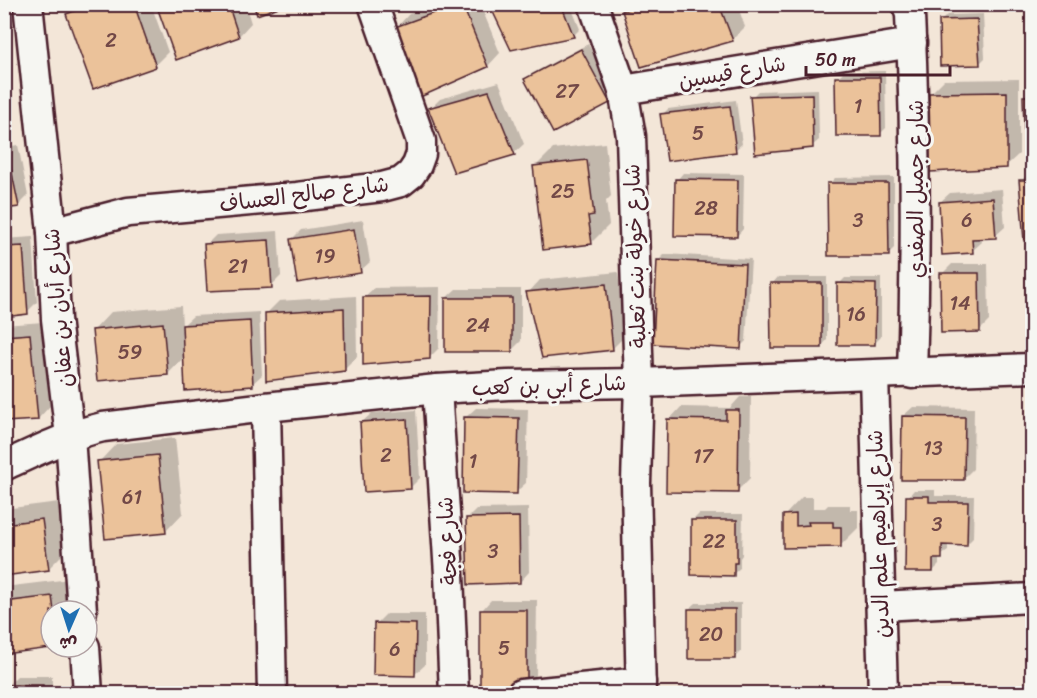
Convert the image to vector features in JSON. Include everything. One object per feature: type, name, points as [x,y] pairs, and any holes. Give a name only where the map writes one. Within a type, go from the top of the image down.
[{"type":"street","name":"شارع أبان بن عفان","points":[[28,4],[52,232],[56,319],[70,436],[81,599]]},
{"type":"street","name":"شارع صالح العساف","points":[[52,232],[128,212],[297,197],[382,187],[401,182],[417,165],[421,154],[421,141],[374,4]]},
{"type":"street","name":"شارع خولة بنت ثعلبة","points":[[593,4],[623,90],[631,136],[639,383],[636,483],[641,688]]},
{"type":"street","name":"شارع جميل الصفدي","points":[[907,4],[910,15],[915,100],[916,240],[912,374]]},
{"type":"street","name":"شارع قيسين","points":[[623,90],[912,43]]},
{"type":"street","name":"شارع أبي بن كعب","points":[[4,466],[70,436],[103,427],[437,389],[1032,368]]},
{"type":"street","name":"شارع إبراهيم علم الدين","points":[[874,375],[883,693]]},
{"type":"street","name":"شارع فجة","points":[[437,389],[454,693]]},
{"type":"street","points":[[266,407],[272,693]]},
{"type":"street","points":[[881,606],[1032,598]]},
{"type":"street","points":[[86,659],[88,693]]},
{"type":"street","points":[[520,693],[641,688]]},
{"type":"building","points":[[94,4],[134,4],[156,67],[93,89],[66,14]]},
{"type":"building","points":[[156,4],[228,4],[239,37],[176,60]]},
{"type":"building","points":[[253,4],[287,4],[257,15]]},
{"type":"building","points":[[391,4],[411,4],[394,11]]},
{"type":"building","points":[[462,4],[488,67],[418,98],[395,27]]},
{"type":"building","points":[[509,4],[561,4],[574,37],[511,50],[492,10]]},
{"type":"building","points":[[643,4],[719,4],[733,41],[641,67],[622,11]]},
{"type":"building","points":[[977,19],[980,65],[940,66],[939,20]]},
{"type":"building","points":[[581,49],[610,103],[553,133],[524,79]]},
{"type":"building","points":[[835,77],[880,77],[881,136],[836,136]]},
{"type":"building","points":[[489,91],[515,155],[454,173],[428,108]]},
{"type":"building","points":[[1007,92],[1007,168],[930,172],[929,93]]},
{"type":"building","points":[[812,94],[813,148],[755,154],[750,96]]},
{"type":"building","points":[[1023,96],[1032,96],[1032,159],[1025,159]]},
{"type":"building","points":[[730,106],[736,152],[667,161],[660,114]]},
{"type":"building","points":[[4,154],[8,154],[19,207],[4,209]]},
{"type":"building","points":[[587,160],[594,215],[588,216],[592,244],[543,250],[533,166]]},
{"type":"building","points":[[675,179],[738,180],[737,237],[674,236]]},
{"type":"building","points":[[1019,180],[1032,180],[1032,241],[1024,241]]},
{"type":"building","points":[[827,183],[888,183],[889,256],[828,256]]},
{"type":"building","points":[[993,198],[996,238],[972,239],[973,253],[942,255],[939,202]]},
{"type":"building","points":[[354,229],[361,273],[297,283],[290,239]]},
{"type":"building","points":[[269,240],[272,288],[207,291],[204,244]]},
{"type":"building","points":[[23,246],[28,314],[4,317],[4,247]]},
{"type":"building","points":[[657,260],[745,264],[741,349],[653,344]]},
{"type":"building","points":[[940,273],[979,273],[980,332],[941,333]]},
{"type":"building","points":[[770,283],[822,283],[822,348],[771,348]]},
{"type":"building","points":[[837,283],[876,284],[875,345],[837,345]]},
{"type":"building","points":[[606,284],[613,350],[542,358],[526,292]]},
{"type":"building","points":[[431,296],[430,359],[363,365],[363,297]]},
{"type":"building","points":[[445,298],[512,298],[512,352],[445,352]]},
{"type":"building","points":[[344,308],[345,371],[266,381],[265,313]]},
{"type":"building","points":[[250,321],[253,386],[185,391],[182,325]]},
{"type":"building","points":[[163,323],[168,375],[97,381],[92,330]]},
{"type":"building","points":[[30,334],[38,420],[4,422],[4,336]]},
{"type":"building","points":[[726,410],[739,410],[738,493],[666,492],[667,419],[726,420]]},
{"type":"building","points":[[902,416],[965,417],[964,480],[901,480]]},
{"type":"building","points":[[464,417],[519,418],[517,494],[463,493]]},
{"type":"building","points":[[407,419],[411,489],[364,492],[360,422]]},
{"type":"building","points":[[158,455],[166,533],[105,539],[97,461]]},
{"type":"building","points":[[906,496],[929,496],[929,502],[968,502],[967,546],[942,545],[942,559],[933,559],[933,572],[905,572]]},
{"type":"building","points":[[796,514],[796,526],[809,525],[808,522],[833,522],[833,527],[841,527],[841,547],[783,548],[783,515]]},
{"type":"building","points":[[519,517],[520,583],[468,585],[466,518]]},
{"type":"building","points":[[42,519],[49,570],[4,576],[4,524]]},
{"type":"building","points":[[691,520],[737,520],[737,563],[734,563],[734,576],[691,575]]},
{"type":"building","points":[[52,596],[52,599],[39,599],[39,650],[4,654],[4,602]]},
{"type":"building","points":[[688,609],[735,609],[735,659],[688,659]]},
{"type":"building","points":[[480,610],[527,610],[527,686],[480,686]]},
{"type":"building","points":[[374,623],[416,624],[415,676],[373,675]]},
{"type":"building","points":[[5,685],[43,685],[43,694],[6,694]]}]
